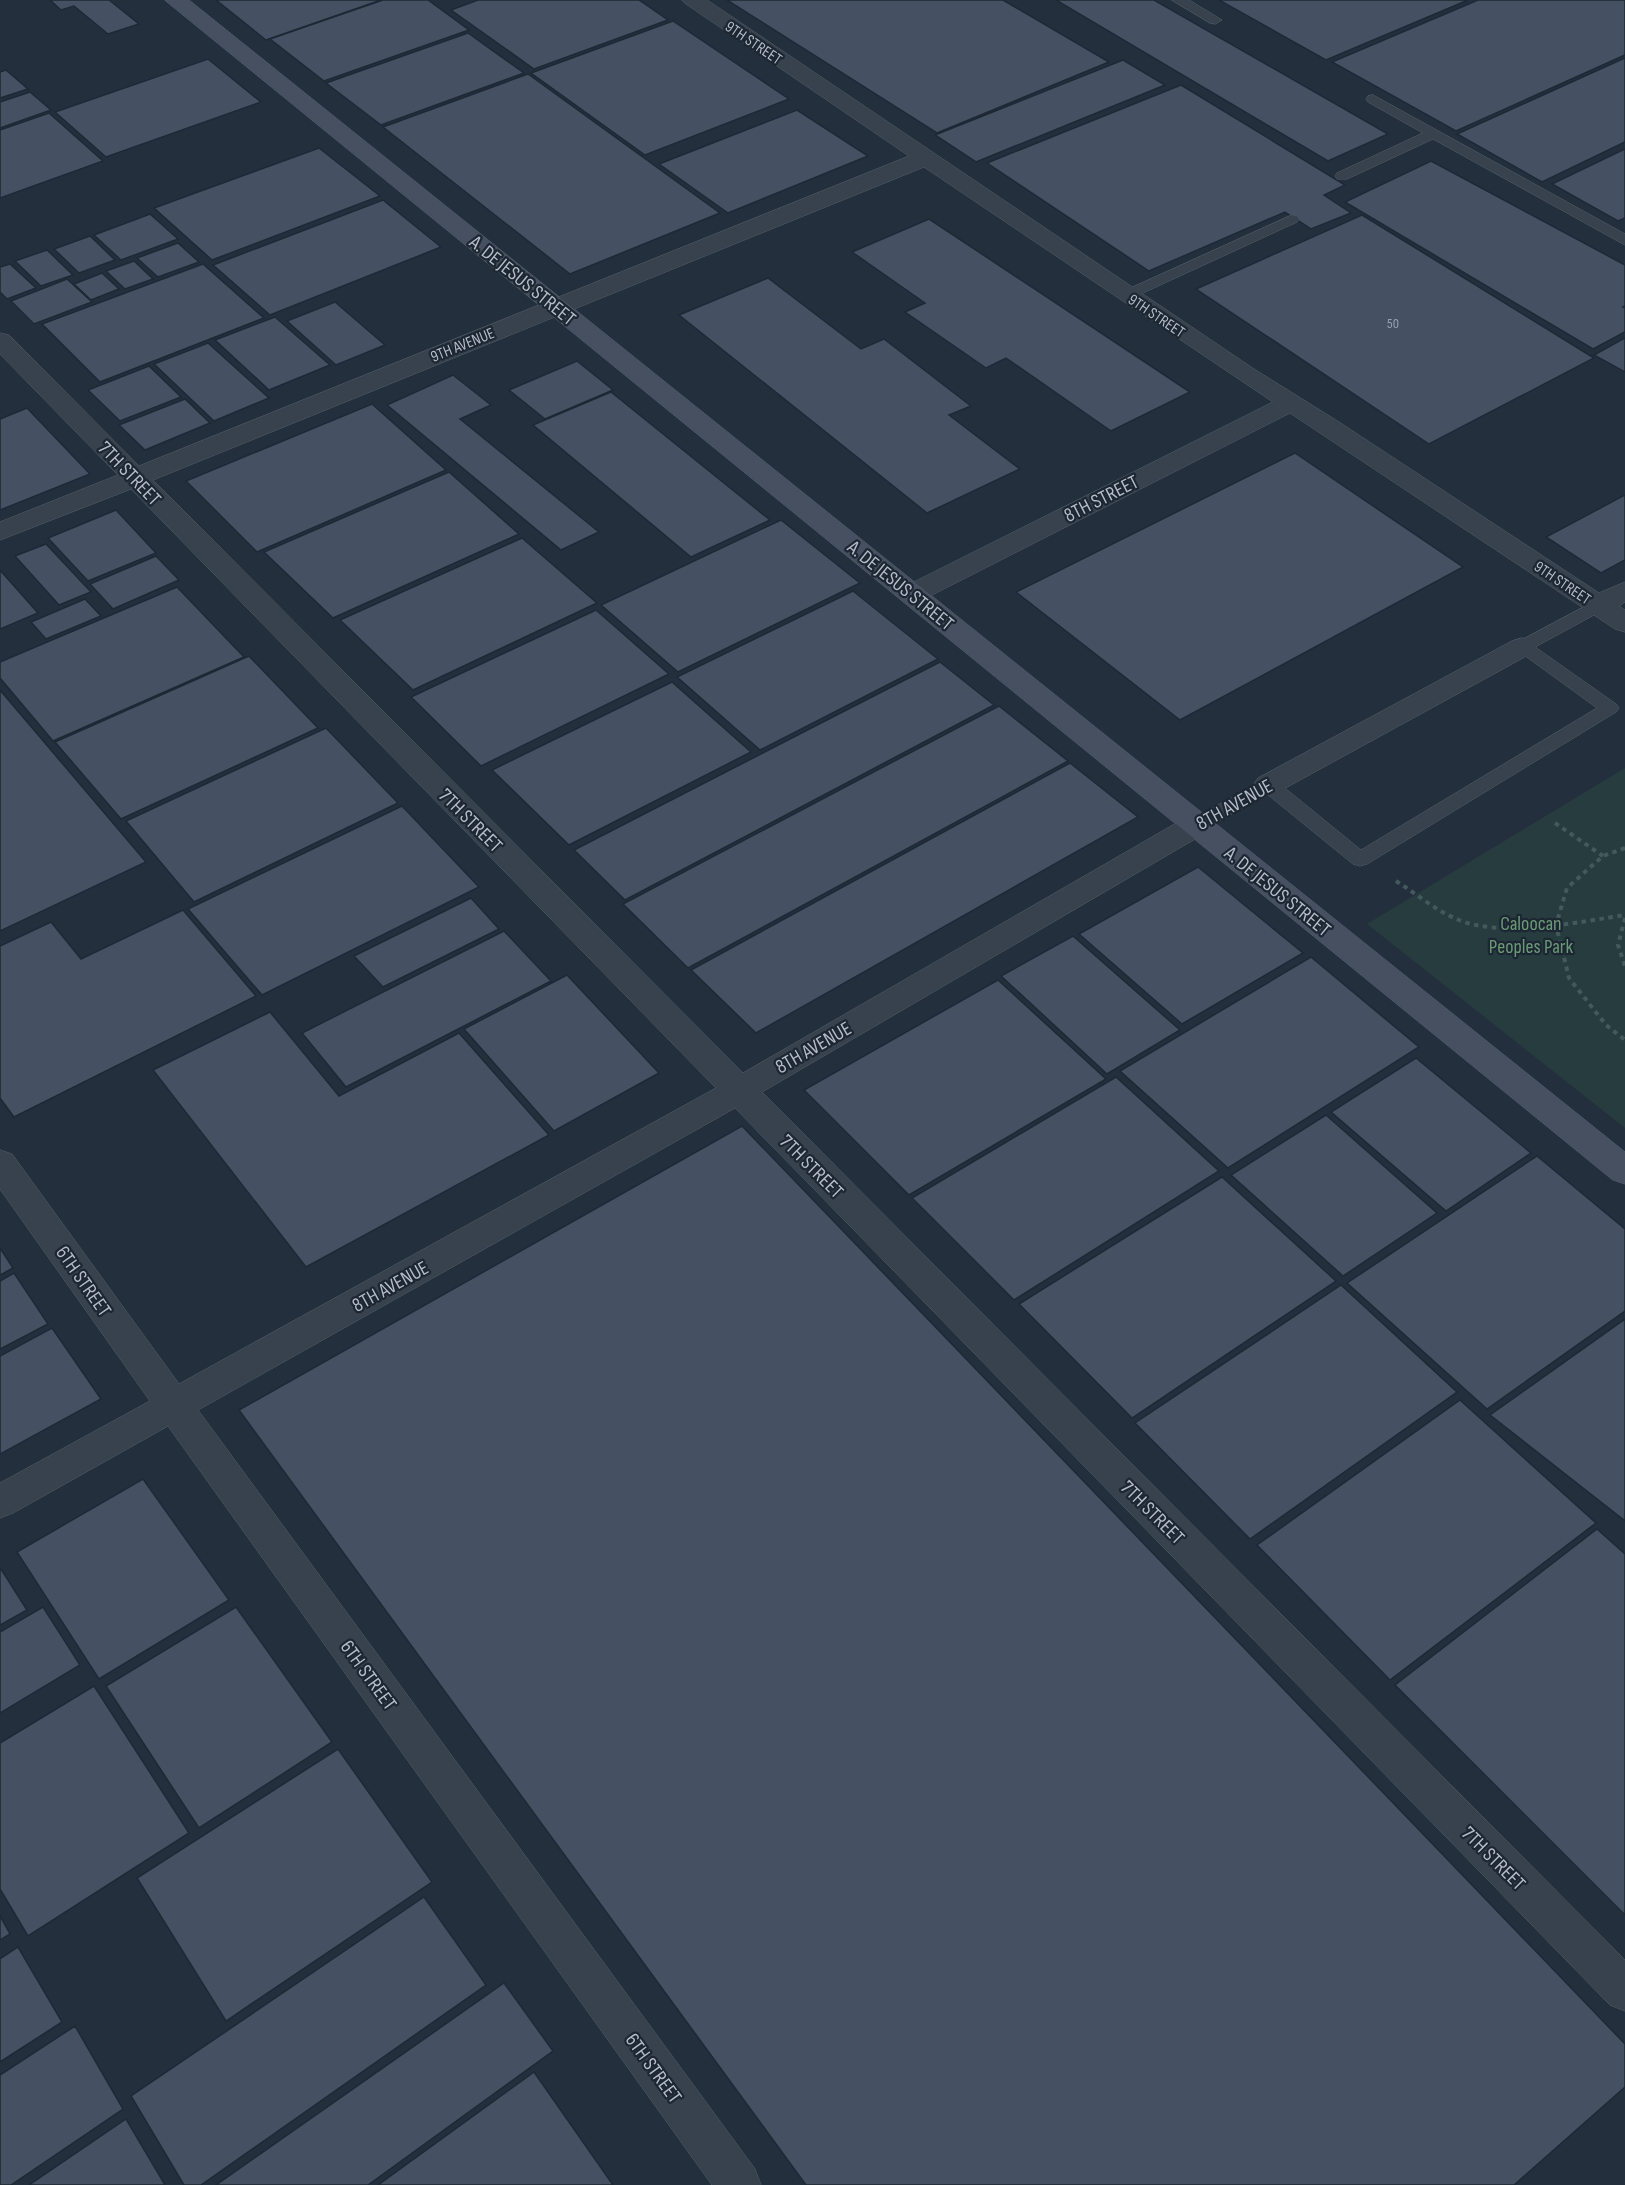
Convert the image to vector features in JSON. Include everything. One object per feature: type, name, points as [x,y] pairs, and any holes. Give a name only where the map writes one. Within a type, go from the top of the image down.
[{"type":"main road","name":"A. DE JESUS STREET","points":[[176,0],[1625,1171]]},
{"type":"street","name":"9TH STREET","points":[[693,0],[1127,295],[1625,623]]},
{"type":"street","name":"9TH AVENUE","points":[[0,532],[925,158]]},
{"type":"street","name":"7TH STREET","points":[[0,340],[1625,1990]]},
{"type":"street","name":"8TH STREET","points":[[912,594],[1291,403]]},
{"type":"street","name":"8TH AVENUE","points":[[1599,605],[1625,591]]},
{"type":"street","name":"8TH AVENUE","points":[[1268,785],[1522,647]]},
{"type":"street","name":"8TH AVENUE","points":[[0,1502],[738,1091],[1196,825]]},
{"type":"street","name":"6TH STREET","points":[[0,1163],[739,2185]]},
{"type":"lane","points":[[1179,0],[1215,20]]},
{"type":"lane","points":[[1373,99],[1625,240]]},
{"type":"lane","points":[[1342,176],[1434,133]]},
{"type":"lane","points":[[1127,295],[1292,219]]},
{"type":"lane","name":"8TH AVENUE","points":[[1522,647],[1599,605]]},
{"type":"lane","points":[[1268,785],[1360,859],[1610,708],[1522,647]]},
{"type":"lane","name":"8TH AVENUE","points":[[1196,825],[1268,785]]},
{"type":"path","points":[[1555,824],[1603,856]]},
{"type":"path","points":[[1625,848],[1603,856],[1567,888],[1556,926],[1569,978],[1606,1024],[1625,1040]]},
{"type":"path","points":[[1360,859],[1461,922],[1494,927],[1556,926],[1625,916],[1618,945],[1625,966]]},
{"type":"green space","name":"Caloocan Peoples Park","points":[[1625,768],[1625,1128],[1367,924]]},
{"type":"building","points":[[50,0],[109,0],[139,24],[108,34],[74,6],[61,10]]},
{"type":"building","points":[[216,0],[381,0],[266,40]]},
{"type":"building","points":[[383,0],[428,0],[469,30],[324,81],[270,39]]},
{"type":"building","points":[[478,0],[639,0],[668,20],[534,69],[451,10]]},
{"type":"building","points":[[727,0],[1003,0],[1109,62],[937,133]]},
{"type":"building","points":[[1056,0],[1154,0],[1388,134],[1328,161]]},
{"type":"building","points":[[1219,0],[1468,0],[1326,60]]},
{"type":"building","points":[[1478,0],[1625,0],[1625,55],[1456,131],[1332,62]]},
{"type":"building","points":[[673,21],[789,99],[645,155],[531,73]]},
{"type":"building","points":[[468,33],[524,73],[381,125],[326,83]]},
{"type":"building","points":[[1625,58],[1625,142],[1542,182],[1457,134]]},
{"type":"building","points":[[208,59],[261,102],[106,157],[55,112]]},
{"type":"building","points":[[1123,60],[1165,85],[976,162],[935,135]]},
{"type":"building","points":[[6,70],[28,89],[0,98],[0,72]]},
{"type":"building","points":[[528,74],[720,213],[570,274],[383,127]]},
{"type":"building","points":[[1181,85],[1345,185],[1324,195],[1351,213],[1311,229],[1285,212],[1149,271],[987,163]]},
{"type":"building","points":[[30,92],[51,110],[0,128],[0,102]]},
{"type":"building","points":[[797,110],[868,156],[728,213],[659,164]]},
{"type":"building","points":[[49,113],[103,161],[0,198],[0,130]]},
{"type":"building","points":[[319,148],[380,196],[212,260],[154,208]]},
{"type":"building","points":[[1625,149],[1625,218],[1618,221],[1552,184]]},
{"type":"building","points":[[1431,161],[1625,265],[1625,306],[1623,307],[1625,308],[1625,332],[1593,349],[1345,202]]},
{"type":"building","points":[[383,200],[441,247],[270,315],[213,265]]},
{"type":"building","points":[[150,214],[178,239],[121,260],[94,235]]},
{"type":"building","points":[[1362,215],[1594,358],[1429,444],[1196,289]]},
{"type":"building","points":[[929,219],[1190,392],[1111,431],[1006,358],[986,368],[905,312],[925,303],[852,252]]},
{"type":"building","points":[[90,236],[115,260],[79,273],[54,249]]},
{"type":"building","points":[[178,243],[199,262],[158,277],[137,258]]},
{"type":"building","points":[[47,250],[73,275],[41,286],[15,261]]},
{"type":"building","points":[[134,261],[153,279],[125,289],[106,271]]},
{"type":"building","points":[[10,264],[36,288],[7,299],[0,292],[0,267]]},
{"type":"building","points":[[203,264],[264,318],[100,382],[42,324]]},
{"type":"building","points":[[102,273],[119,289],[91,300],[74,284]]},
{"type":"building","points":[[768,278],[861,349],[884,339],[971,406],[949,415],[1020,469],[927,513],[679,315]]},
{"type":"building","points":[[67,279],[92,302],[34,324],[11,301]]},
{"type":"building","points":[[335,302],[385,345],[336,365],[287,321]]},
{"type":"building","points":[[275,317],[330,365],[269,390],[215,340]]},
{"type":"building","points":[[1625,338],[1625,372],[1594,355]]},
{"type":"building","points":[[208,343],[269,398],[214,421],[154,364]]},
{"type":"building","points":[[577,361],[613,390],[545,419],[509,390]]},
{"type":"building","points":[[149,366],[181,397],[120,421],[88,390]]},
{"type":"building","points":[[453,375],[491,405],[460,419],[599,532],[561,550],[387,405]]},
{"type":"building","points":[[611,392],[770,520],[691,557],[533,425]]},
{"type":"building","points":[[185,399],[210,423],[145,450],[119,425]]},
{"type":"building","points":[[372,404],[446,470],[257,552],[186,481]]},
{"type":"building","points":[[27,408],[90,474],[0,510],[0,419]]},
{"type":"building","points":[[1295,453],[1463,567],[1180,720],[1016,592]]},
{"type":"building","points":[[449,472],[519,534],[333,618],[264,552]]},
{"type":"building","points":[[1625,495],[1625,560],[1601,573],[1546,537]]},
{"type":"building","points":[[116,510],[156,553],[88,581],[48,538]]},
{"type":"building","points":[[781,520],[860,583],[678,672],[601,605]]},
{"type":"building","points":[[522,538],[597,603],[413,690],[340,620]]},
{"type":"building","points":[[46,544],[91,592],[59,605],[15,556]]},
{"type":"building","points":[[156,556],[179,580],[113,609],[90,584]]},
{"type":"building","points":[[0,570],[38,613],[0,629]]},
{"type":"building","points":[[177,587],[244,657],[53,741],[0,678],[0,662]]},
{"type":"building","points":[[853,591],[938,659],[760,750],[677,677]]},
{"type":"building","points":[[85,599],[101,616],[46,639],[31,622]]},
{"type":"building","points":[[596,610],[669,674],[481,766],[411,697]]},
{"type":"building","points":[[249,656],[318,728],[121,819],[55,742]]},
{"type":"building","points":[[940,662],[994,705],[625,900],[574,850]]},
{"type":"building","points":[[672,682],[751,752],[569,845],[492,770]]},
{"type":"building","points":[[0,690],[146,862],[0,931]]},
{"type":"building","points":[[999,706],[1068,761],[688,968],[623,904]]},
{"type":"building","points":[[326,728],[398,803],[194,902],[126,821]]},
{"type":"building","points":[[1070,763],[1138,817],[756,1033],[691,970]]},
{"type":"building","points":[[402,806],[479,887],[262,995],[188,909]]},
{"type":"building","points":[[1198,867],[1303,953],[1182,1024],[1079,934]]},
{"type":"building","points":[[471,898],[499,929],[383,987],[354,956]]},
{"type":"building","points":[[183,910],[256,996],[14,1117],[0,1098],[0,946],[51,922],[81,959]]},
{"type":"building","points":[[504,931],[551,981],[346,1087],[302,1033]]},
{"type":"building","points":[[1073,936],[1180,1030],[1107,1074],[1001,976]]},
{"type":"building","points":[[1311,957],[1419,1047],[1228,1168],[1120,1071]]},
{"type":"building","points":[[567,975],[659,1073],[554,1131],[464,1029]]},
{"type":"building","points":[[998,980],[1106,1079],[909,1195],[804,1090]]},
{"type":"building","points":[[270,1012],[339,1096],[459,1033],[549,1135],[306,1267],[153,1070]]},
{"type":"building","points":[[1416,1058],[1531,1153],[1446,1211],[1331,1112]]},
{"type":"building","points":[[1116,1077],[1219,1171],[1014,1300],[912,1198]]},
{"type":"building","points":[[1326,1115],[1437,1213],[1343,1276],[1231,1175]]},
{"type":"building","points":[[742,1126],[1625,2044],[1625,2087],[1514,2185],[806,2185],[239,1410]]},
{"type":"building","points":[[1537,1156],[1625,1229],[1625,1311],[1487,1409],[1347,1283]]},
{"type":"building","points":[[1222,1177],[1336,1281],[1132,1418],[1019,1304]]},
{"type":"building","points":[[0,1248],[13,1268],[0,1275]]},
{"type":"building","points":[[14,1273],[48,1324],[0,1349],[0,1281]]},
{"type":"building","points":[[1341,1285],[1457,1392],[1250,1539],[1135,1423]]},
{"type":"building","points":[[1625,1319],[1625,1521],[1490,1415]]},
{"type":"building","points":[[52,1328],[101,1399],[0,1454],[0,1356]]},
{"type":"building","points":[[1460,1400],[1596,1523],[1390,1680],[1257,1545]]},
{"type":"building","points":[[143,1479],[229,1600],[99,1679],[17,1552]]},
{"type":"building","points":[[1597,1529],[1625,1554],[1625,1915],[1395,1685]]},
{"type":"building","points":[[0,1570],[27,1610],[0,1625]]},
{"type":"building","points":[[43,1607],[80,1665],[0,1713],[0,1632]]},
{"type":"building","points":[[236,1607],[332,1742],[199,1828],[106,1686]]},
{"type":"building","points":[[94,1686],[189,1833],[28,1936],[0,1889],[0,1743]]},
{"type":"building","points":[[338,1749],[432,1882],[226,2021],[137,1878]]},
{"type":"building","points":[[424,1897],[486,1985],[201,2185],[184,2185],[131,2096]]},
{"type":"building","points":[[0,1916],[10,1934],[0,1940]]},
{"type":"building","points":[[18,1947],[62,2022],[0,2062],[0,1959]]},
{"type":"building","points":[[504,1983],[553,2051],[368,2185],[216,2185]]},
{"type":"building","points":[[75,2026],[123,2109],[11,2185],[0,2185],[0,2075]]},
{"type":"building","points":[[534,2072],[613,2185],[378,2185]]},
{"type":"building","points":[[126,2119],[165,2185],[29,2185]]}]
